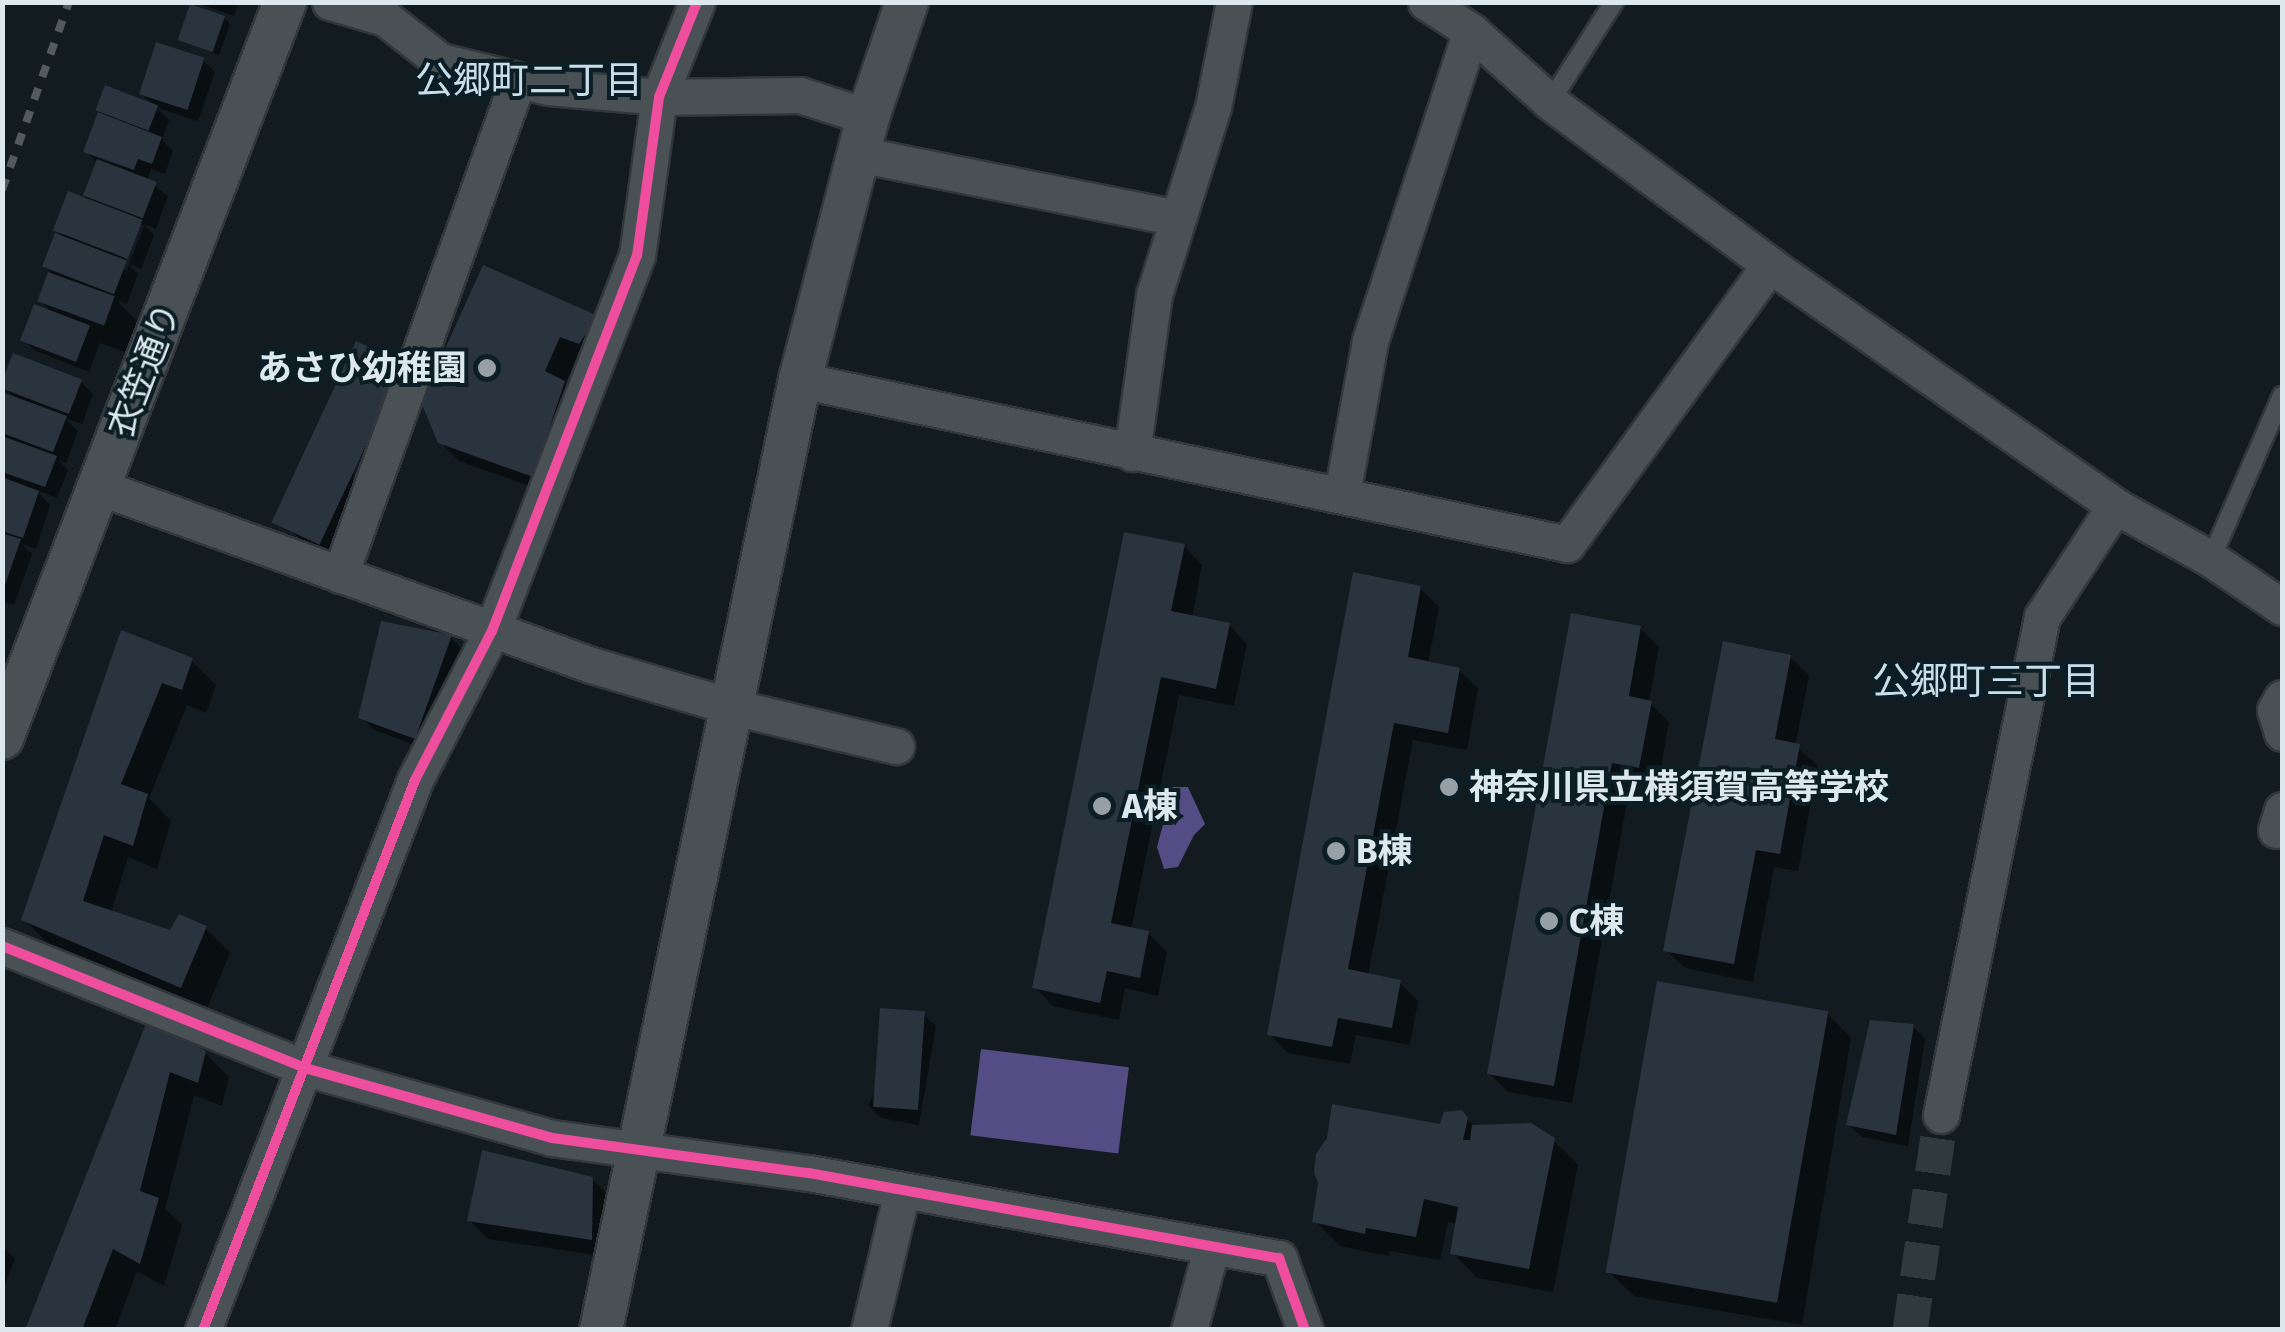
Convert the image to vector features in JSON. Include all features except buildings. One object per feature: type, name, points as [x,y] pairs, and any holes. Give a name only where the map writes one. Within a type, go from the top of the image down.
[{"type":"street","name":"衣笠通り","points":[[2,738],[286,2]]},
{"type":"street","points":[[330,2],[385,18],[440,61],[548,87],[659,97],[800,95],[863,135],[1178,218]]},
{"type":"street","points":[[203,1330],[415,780],[492,630],[637,256],[659,97],[697,2]]},
{"type":"street","points":[[601,1330],[800,380],[863,135],[908,2]]},
{"type":"street","points":[[1132,453],[1154,295],[1213,107],[1234,2]]},
{"type":"street","points":[[1426,2],[1471,31],[1550,102],[1770,264],[2116,506],[2211,559],[2282,607]]},
{"type":"street","points":[[1342,494],[1370,341],[1471,31]]},
{"type":"street","points":[[340,575],[518,80]]},
{"type":"street","points":[[800,380],[1567,544],[1770,264]]},
{"type":"street","points":[[99,487],[492,630],[729,706],[896,746]]},
{"type":"street","points":[[1941,1115],[2042,617],[2116,506]]},
{"type":"street","points":[[2282,698],[2275,710],[2282,733]]},
{"type":"street","points":[[2,946],[305,1068],[552,1138],[902,1191],[1280,1258],[1306,1330]]},
{"type":"street","points":[[869,1330],[902,1191]]},
{"type":"street","points":[[1189,1330],[1212,1246]]},
{"type":"lane","points":[[1550,102],[1614,2]]},
{"type":"lane","points":[[2211,559],[2282,396]]},
{"type":"shaded area","points":[[1173,787],[1188,787],[1205,824],[1194,835],[1178,867],[1164,869],[1157,847],[1165,817],[1163,794]]},
{"type":"shaded area","points":[[981,1049],[1129,1067],[1118,1154],[970,1135]]},
{"type":"tunnel","points":[[1910,1330],[1941,1115]]},
{"type":"railway","points":[[2,190],[69,2]]},
{"type":"cycle path","points":[[203,1330],[415,780],[492,631],[637,256],[659,97],[697,2]]},
{"type":"cycle path","points":[[2,946],[305,1068],[552,1138],[809,1173],[1279,1258],[1305,1330]]},
{"type":"place","name":"あさひ幼稚園","points":[[487,368]]},
{"type":"place","name":"神奈川県立横須賀高等学校","points":[[1449,787]]},
{"type":"place","name":"A棟","points":[[1102,806]]},
{"type":"place","name":"B棟","points":[[1336,851]]},
{"type":"place","name":"C棟","points":[[1549,921]]},
{"type":"district","name":"公郷町二丁目","points":[[529,81]]},
{"type":"district","name":"公郷町三丁目","points":[[1986,682]]}]
